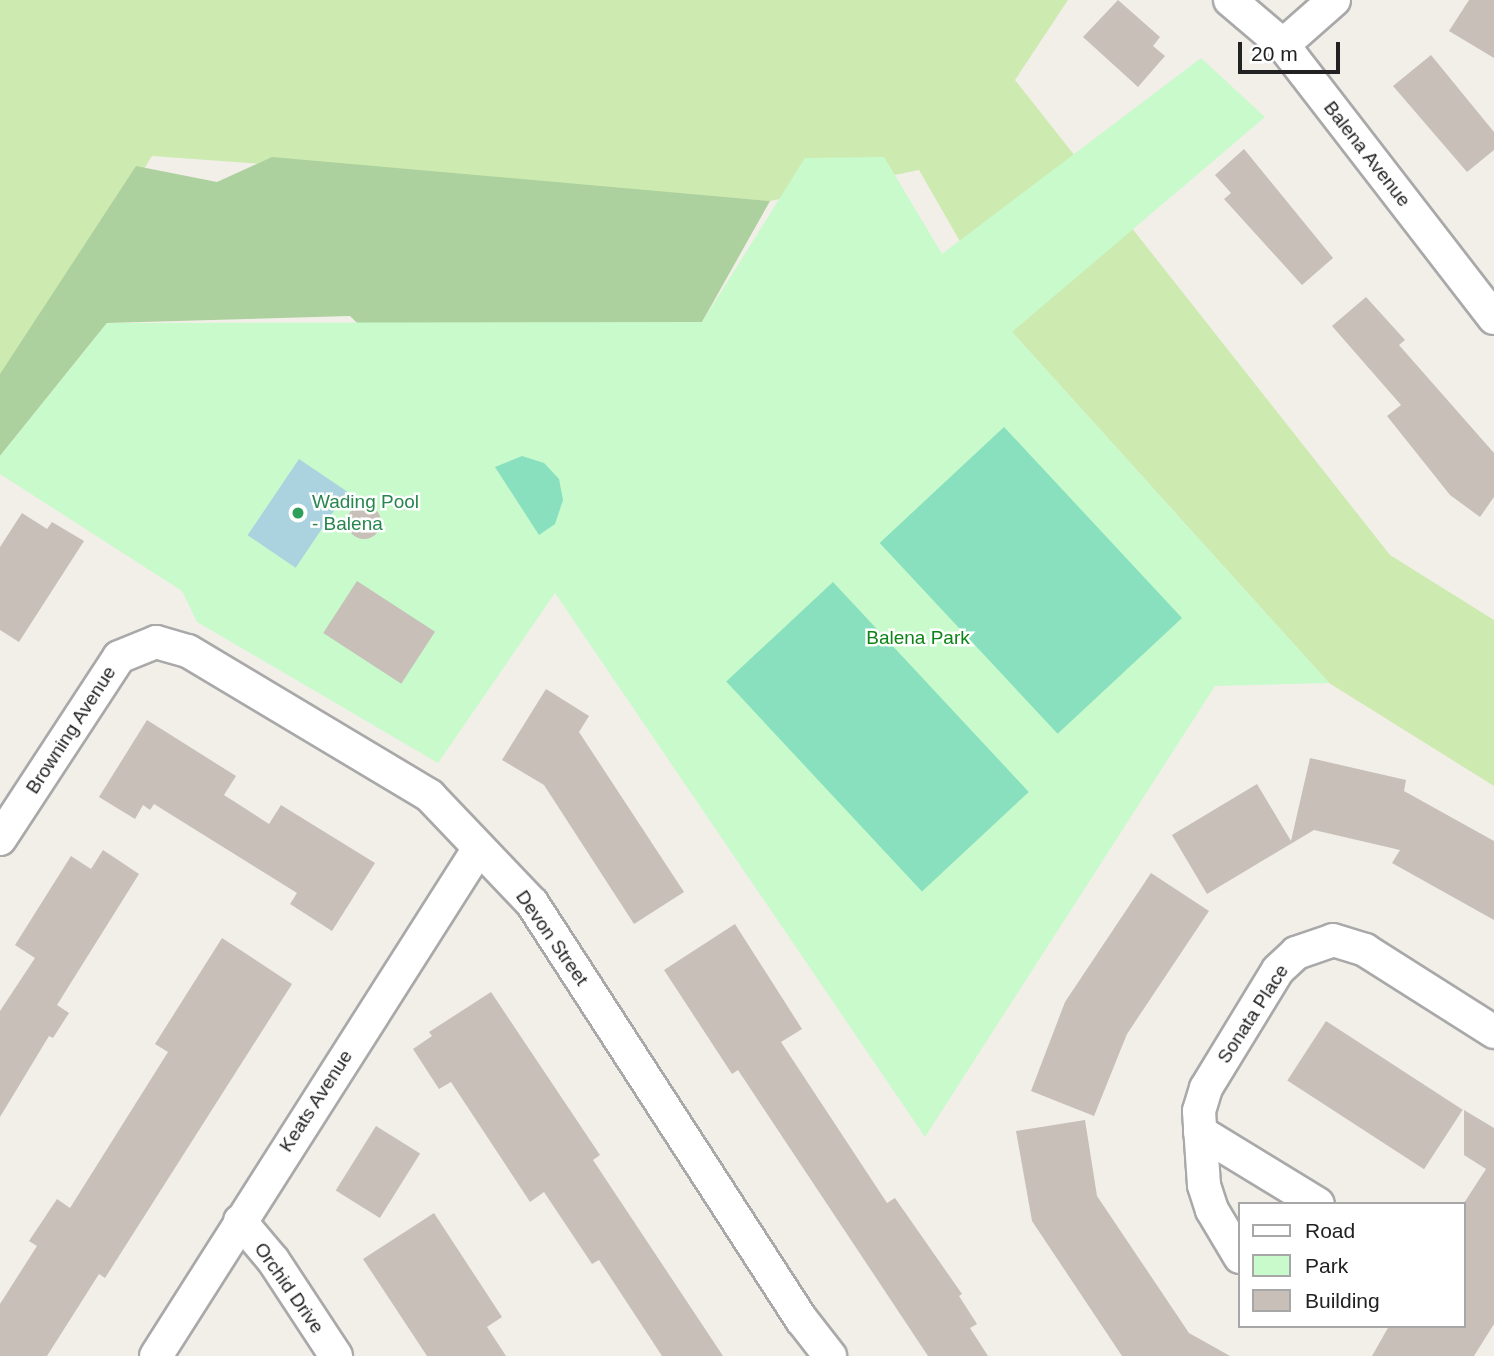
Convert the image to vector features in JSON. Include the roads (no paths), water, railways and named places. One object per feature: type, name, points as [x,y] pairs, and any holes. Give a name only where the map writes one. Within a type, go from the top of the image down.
[{"type":"street","name":"Balena Avenue","points":[[1230,0],[1283,45],[1494,318]]},
{"type":"street","points":[[1283,45],[1334,0]]},
{"type":"street","name":"Devon Street","points":[[119,657],[156,642],[188,651],[430,796],[532,903],[802,1320],[830,1356]]},
{"type":"street","name":"Browning Avenue","points":[[0,839],[119,657]]},
{"type":"street","name":"Keats Avenue","points":[[156,1356],[479,848]]},
{"type":"street","name":"Sonata Place","points":[[1238,1254],[1212,1210],[1204,1185],[1199,1111],[1206,1088],[1278,970],[1314,943],[1333,940],[1365,950],[1494,1032]]},
{"type":"street","points":[[1200,1132],[1315,1202]]},
{"type":"street","name":"Orchid Drive","points":[[240,1221],[273,1260],[335,1356]]},
{"type":"water","name":"Wading Pool - Balena","points":[[299,459],[347,491],[296,568],[248,535]]},
{"type":"place","name":"Wading Pool - Balena","points":[[298,513]]},
{"type":"park label","name":"Balena Park","points":[[918,638]]}]
